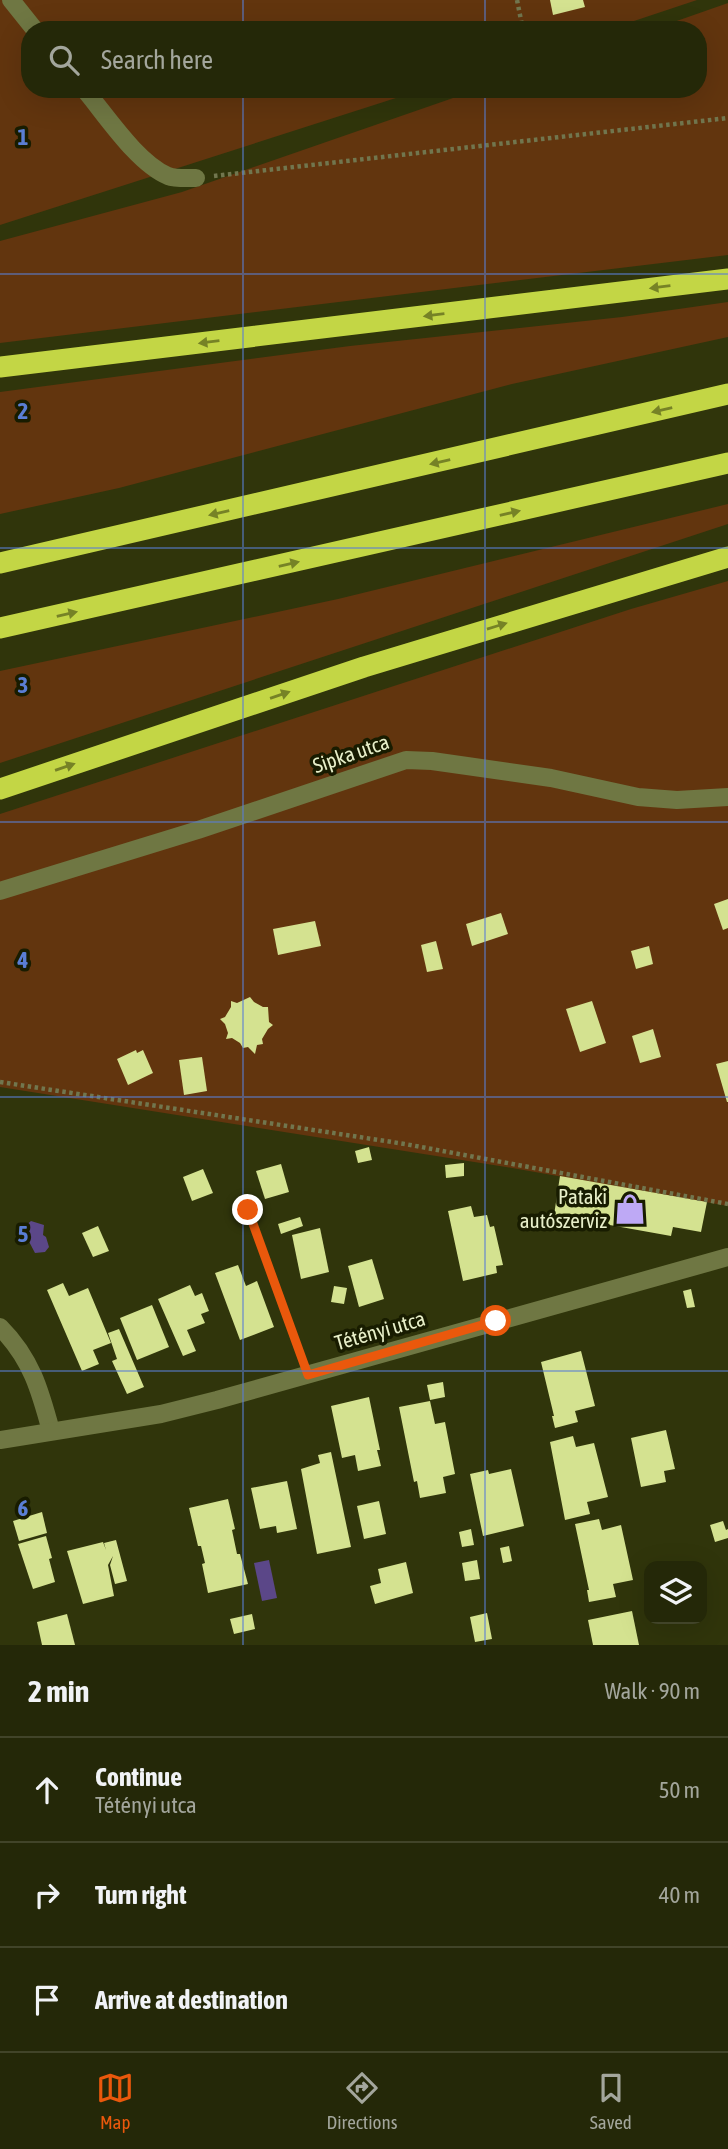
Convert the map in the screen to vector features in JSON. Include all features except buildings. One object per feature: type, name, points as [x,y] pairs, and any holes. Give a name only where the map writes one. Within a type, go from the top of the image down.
[{"type":"highway","points":[[0,367],[728,279]]},
{"type":"highway","points":[[0,563],[728,394]]},
{"type":"highway","points":[[0,628],[728,463]]},
{"type":"highway","points":[[0,789],[364,667],[728,557]]},
{"type":"street","points":[[11,0],[28,21]]},
{"type":"street","points":[[91,98],[151,165],[170,177],[196,178]]},
{"type":"street","name":"Sipka utca","points":[[0,891],[198,830],[406,760],[432,761],[551,778],[638,797],[677,800],[728,797]]},
{"type":"street","name":"Tétényi utca","points":[[0,1440],[162,1414],[728,1257]]},
{"type":"street","points":[[0,1327],[9,1347],[37,1383],[51,1432]]},
{"type":"path","points":[[517,0],[521,21]]},
{"type":"path","points":[[196,178],[728,118]]},
{"type":"path","points":[[0,1082],[405,1144],[728,1204]]},
{"type":"path","points":[[248,1210],[308,1375]]},
{"type":"shaded area","points":[[0,0],[697,0],[634,21],[21,21],[21,98],[396,98],[0,225]]},
{"type":"shaded area","points":[[728,3],[728,255],[0,343],[0,241],[182,192],[453,98],[707,98],[707,21],[677,21]]},
{"type":"shaded area","points":[[728,302],[728,337],[512,384],[119,488],[0,514],[0,392],[350,346],[622,317]]},
{"type":"shaded area","points":[[728,504],[728,524],[0,763],[0,671],[338,599]]},
{"type":"shaded area","points":[[728,581],[728,1206],[506,1167],[0,1087],[0,814],[631,609]]},
{"type":"shaded area","points":[[31,1221],[44,1225],[43,1235],[49,1247],[45,1252],[35,1253],[25,1234],[24,1227]]},
{"type":"shaded area","points":[[269,1560],[277,1598],[262,1601],[254,1563]]},
{"type":"place","name":"Pataki autószerviz","points":[[630,1209]]},
{"type":"route","points":[[248,1210],[308,1375],[496,1321]]}]
